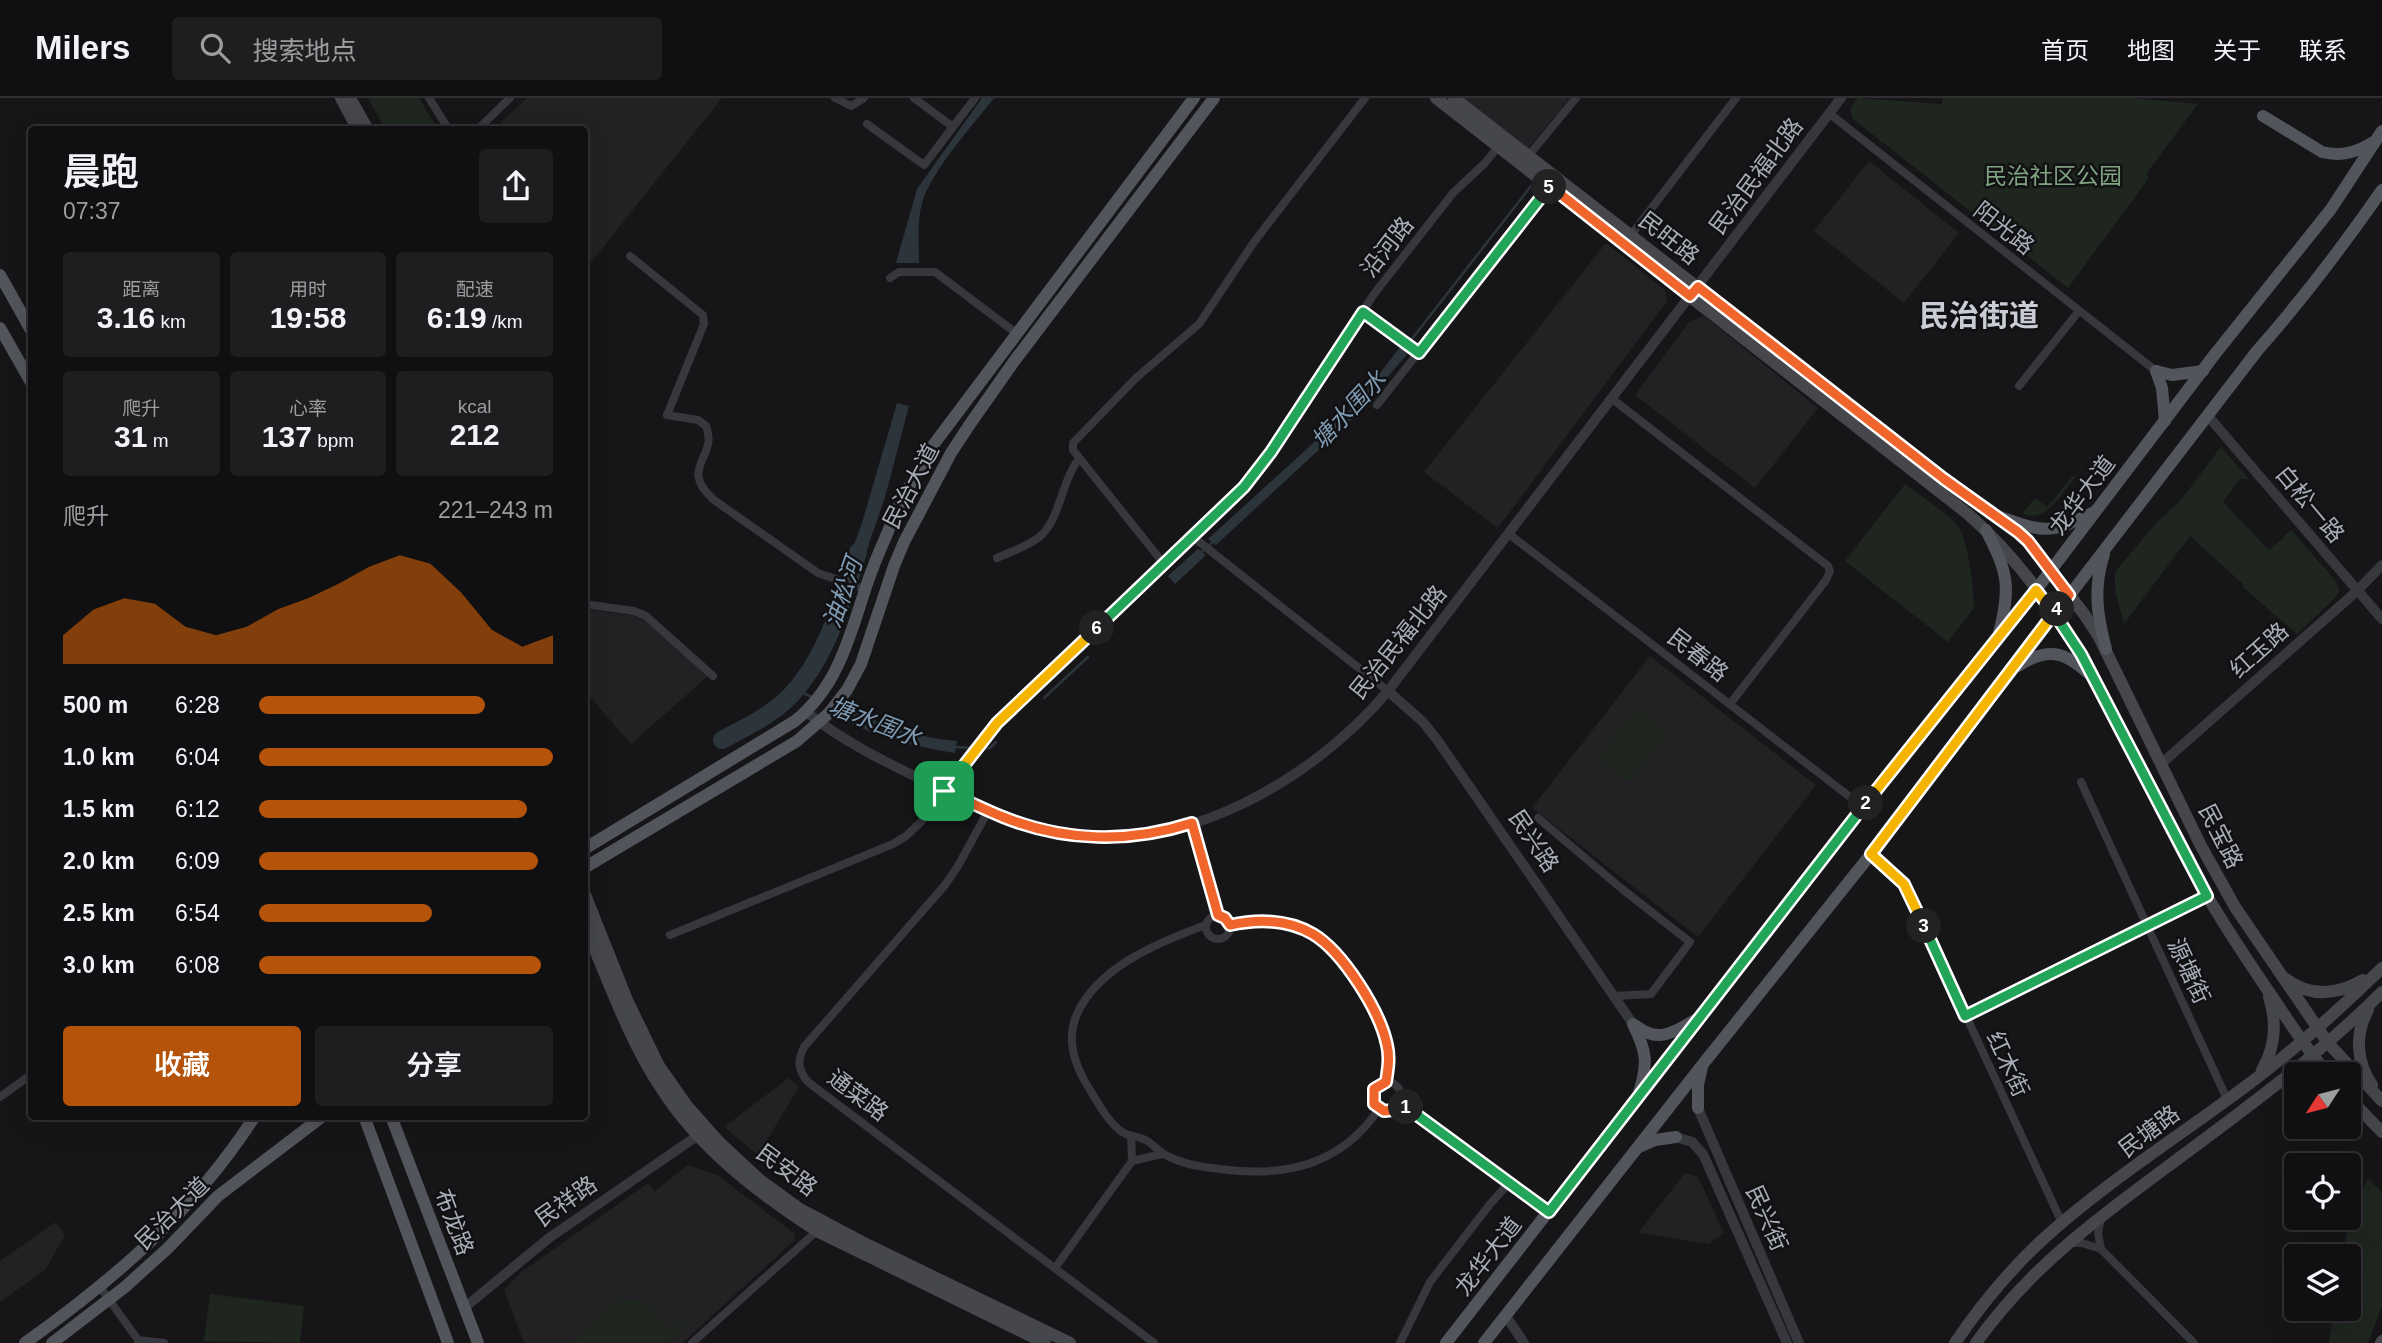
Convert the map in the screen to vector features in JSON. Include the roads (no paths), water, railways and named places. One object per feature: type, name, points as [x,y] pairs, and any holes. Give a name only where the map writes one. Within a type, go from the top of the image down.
[{"type":"main road","points":[[341,98],[356,126]]},
{"type":"main road","points":[[350,98],[366,126]]},
{"type":"main road","name":"民治大道","points":[[588,847],[730,761],[809,708],[822,694],[847,648],[860,587],[902,500],[931,448],[1194,98]]},
{"type":"main road","name":"民治大道","points":[[588,868],[797,741],[830,713],[861,664],[904,542],[951,453],[1015,360],[1214,98]]},
{"type":"main road","name":"民旺路","points":[[1437,98],[1553,181],[1986,530],[2036,590]]},
{"type":"main road","name":"民旺路","points":[[1454,98],[1502,143]]},
{"type":"main road","points":[[2263,116],[2329,154],[2357,151],[2379,136]]},
{"type":"main road","name":"龙华大道","points":[[1446,1343],[2331,209],[2379,136]]},
{"type":"main road","name":"民旺路","points":[[1553,181],[1631,235],[1694,292],[1944,479],[2000,517],[2028,541],[2051,571]]},
{"type":"main road","points":[[1484,1343],[1871,854],[2054,613],[2355,230],[2382,190]]},
{"type":"main road","points":[[0,275],[28,324]]},
{"type":"main road","points":[[0,328],[28,377]]},
{"type":"main road","points":[[2165,421],[2165,404],[2156,371],[2172,375],[2203,371]]},
{"type":"main road","points":[[2000,517],[2049,531],[2071,524],[2097,510]]},
{"type":"main road","points":[[1986,530],[2003,566],[2008,585],[1998,639]]},
{"type":"main road","points":[[2106,649],[2095,602],[2097,578],[2107,545]]},
{"type":"main road","name":"民宝路","points":[[2051,571],[2084,614],[2106,649],[2217,877],[2279,974],[2328,1043],[2382,1101]]},
{"type":"main road","name":"民宝路","points":[[2036,590],[2054,613],[2095,679],[2207,896],[2265,987],[2318,1062]]},
{"type":"main road","points":[[2009,672],[2039,655],[2051,653],[2075,661],[2095,679]]},
{"type":"main road","points":[[588,842],[600,840]]},
{"type":"main road","name":"民安路","points":[[588,919],[628,1027],[643,1057],[660,1087],[697,1136],[751,1185],[817,1231],[1045,1343]]},
{"type":"main road","name":"民安路","points":[[588,919],[659,1066],[687,1106],[720,1143],[760,1180],[800,1209],[866,1244],[1070,1343]]},
{"type":"main road","points":[[2279,974],[2305,990],[2329,993],[2340,991],[2379,971]]},
{"type":"main road","name":"民塘路","points":[[1955,1343],[1994,1291],[2025,1256],[2062,1223],[2259,1076],[2379,971]]},
{"type":"main road","points":[[2259,1076],[2272,1049],[2274,1032],[2272,1006],[2265,987]]},
{"type":"main road","points":[[2378,996],[2362,1024],[2359,1053],[2365,1074],[2382,1101]]},
{"type":"main road","name":"民塘路","points":[[1976,1343],[1998,1314],[2066,1244],[2270,1090],[2328,1043],[2378,996]]},
{"type":"main road","points":[[1633,1024],[1648,1034],[1661,1036],[1672,1034],[1701,1016]]},
{"type":"main road","points":[[1633,1024],[1641,1039],[1647,1062],[1637,1100]]},
{"type":"main road","points":[[1698,1108],[1698,1085],[1707,1059]]},
{"type":"main road","points":[[2270,1090],[2284,1085]]},
{"type":"main road","points":[[2361,1111],[2382,1132]]},
{"type":"main road","name":"民治大道","points":[[25,1343],[100,1287],[170,1225],[215,1173],[252,1120]]},
{"type":"main road","name":"民治大道","points":[[52,1343],[108,1300],[168,1248],[218,1196],[318,1120]]},
{"type":"main road","name":"布龙路","points":[[365,1120],[448,1343]]},
{"type":"main road","name":"布龙路","points":[[393,1120],[478,1343]]},
{"type":"main road","points":[[1634,1152],[1648,1142],[1676,1137]]},
{"type":"street","points":[[429,98],[446,126]]},
{"type":"street","points":[[835,98],[847,106],[859,103],[864,98]]},
{"type":"street","points":[[914,98],[953,127]]},
{"type":"street","points":[[867,124],[924,166],[975,98]]},
{"type":"street","points":[[1164,564],[1079,458],[1073,450],[1073,443],[1136,378],[1199,324],[1254,242],[1365,98]]},
{"type":"street","points":[[1525,160],[1576,98]]},
{"type":"street","points":[[1631,235],[1736,98]]},
{"type":"street","name":"民治民福北路","points":[[809,708],[820,722],[847,741],[944,791],[1006,818],[1066,835],[1114,838],[1156,832],[1192,823],[1264,794],[1307,767],[1347,735],[1388,691],[1841,98]]},
{"type":"street","points":[[481,126],[507,99]]},
{"type":"street","name":"阳光路","points":[[1829,114],[2156,371]]},
{"type":"street","name":"沿河路","points":[[670,935],[893,844],[921,822],[972,754],[1011,710],[1164,564],[1195,538],[1256,472],[1363,312],[1453,193],[1502,143]]},
{"type":"street","points":[[1377,405],[1416,350],[1553,181]]},
{"type":"street","points":[[630,256],[703,315],[704,324],[667,415],[698,420],[706,426],[708,442],[698,475],[702,489],[815,570],[840,582],[860,587]]},
{"type":"street","points":[[890,278],[899,272],[935,272],[1016,333]]},
{"type":"street","points":[[2019,386],[2079,311]]},
{"type":"street","points":[[1363,312],[1416,350]]},
{"type":"street","points":[[1611,398],[1828,566],[1830,571],[1826,580],[1730,704]]},
{"type":"street","name":"白松一路","points":[[2208,416],[2382,619]]},
{"type":"street","points":[[997,558],[1029,543],[1045,531],[1068,475],[1079,458]]},
{"type":"street","name":"民春路","points":[[1509,534],[1863,807]]},
{"type":"street","points":[[1195,538],[1388,691]]},
{"type":"street","name":"红玉路","points":[[2162,763],[2357,591],[2382,565]]},
{"type":"street","points":[[588,605],[634,611],[646,616],[713,676]]},
{"type":"street","name":"民兴路","points":[[1388,691],[1406,706],[1438,741],[1633,1024]]},
{"type":"street","name":"源塘街","points":[[2081,782],[2227,1099]]},
{"type":"street","name":"通菜路","points":[[988,811],[952,876],[804,1047],[799,1056],[799,1065],[808,1082],[1154,1343]]},
{"type":"street","points":[[1538,818],[1690,942],[1651,994],[1614,996]]},
{"type":"street","points":[[1192,823],[1218,915]]},
{"type":"street","name":"红木街","points":[[1871,854],[1904,884],[2062,1223]]},
{"type":"street","points":[[1965,1016],[2207,896]]},
{"type":"street","points":[[1206,925],[1208,934],[1219,939],[1228,935],[1230,925],[1225,918],[1218,915],[1212,917],[1206,925],[1165,941],[1102,980],[1084,1002],[1075,1019],[1073,1053],[1083,1078],[1106,1115],[1121,1131],[1145,1139],[1162,1154],[1194,1166],[1249,1173],[1281,1172],[1320,1159],[1349,1143],[1365,1129],[1379,1109]]},
{"type":"street","points":[[1230,925],[1253,920],[1284,923],[1312,934],[1326,945],[1348,970],[1379,1021],[1389,1062],[1386,1082]]},
{"type":"street","points":[[0,1097],[28,1077]]},
{"type":"street","points":[[1386,1082],[1398,1087],[1401,1095],[1400,1103],[1388,1111],[1379,1109],[1374,1104],[1373,1096],[1377,1086],[1386,1082]]},
{"type":"street","points":[[1400,1103],[1549,1212]]},
{"type":"street","name":"民兴街","points":[[1698,1108],[1799,1343]]},
{"type":"street","name":"民祥路","points":[[464,1308],[549,1238],[697,1136]]},
{"type":"street","points":[[1055,1268],[1132,1161],[1131,1136]]},
{"type":"street","name":"民兴街","points":[[1676,1137],[1692,1142],[1703,1154],[1787,1343]]},
{"type":"street","points":[[1132,1161],[1162,1154]]},
{"type":"street","points":[[1400,1343],[1430,1282],[1510,1182]]},
{"type":"street","points":[[2101,1249],[2098,1233],[2103,1214]]},
{"type":"street","points":[[692,1343],[817,1231]]},
{"type":"street","points":[[2066,1244],[2082,1243],[2101,1249],[2194,1343]]},
{"type":"street","points":[[100,1287],[138,1341],[164,1343]]},
{"type":"street","points":[[1506,1316],[1524,1343]]},
{"type":"water","points":[[982,98],[994,98],[943,163],[922,203],[919,263],[896,263],[917,189]]},
{"type":"water","points":[[1401,346],[1409,352],[1351,420],[1216,545],[1208,539],[1356,404]]},
{"type":"water","points":[[897,403],[909,406],[885,497],[858,576],[848,572],[846,567],[862,523]]},
{"type":"water","points":[[1198,549],[1206,555],[1175,584],[1168,576]]},
{"type":"water","points":[[840,591],[850,596],[827,653],[815,646],[831,618]]},
{"type":"water","points":[[808,662],[819,668],[784,710],[777,698],[798,679]]},
{"type":"water","points":[[852,709],[903,731],[957,741],[955,753],[898,741],[858,727],[844,720]]},
{"type":"water","points":[[761,710],[769,721],[726,745],[719,736]]},
{"type":"waterway","name":"塘水围水","points":[[1408,344],[1531,186]]},
{"type":"waterway","name":"塘水围水","points":[[1199,554],[1215,540]]},
{"type":"waterway","name":"油松河","points":[[722,740],[772,712],[786,700],[811,669],[831,631],[858,552]]},
{"type":"waterway","name":"塘水围水","points":[[1044,698],[1088,657]]},
{"type":"waterway","name":"塘水围水","points":[[799,691],[812,697]]},
{"type":"waterway","name":"塘水围水","points":[[837,709],[850,715]]},
{"type":"waterway","name":"塘水围水","points":[[981,748],[990,748],[996,742]]},
{"type":"waterway","name":"塘水围水","points":[[953,747],[974,748]]},
{"type":"district","name":"民治街道","points":[[1979,316]]},
{"type":"park label","name":"民治社区公园","points":[[2053,176]]}]
